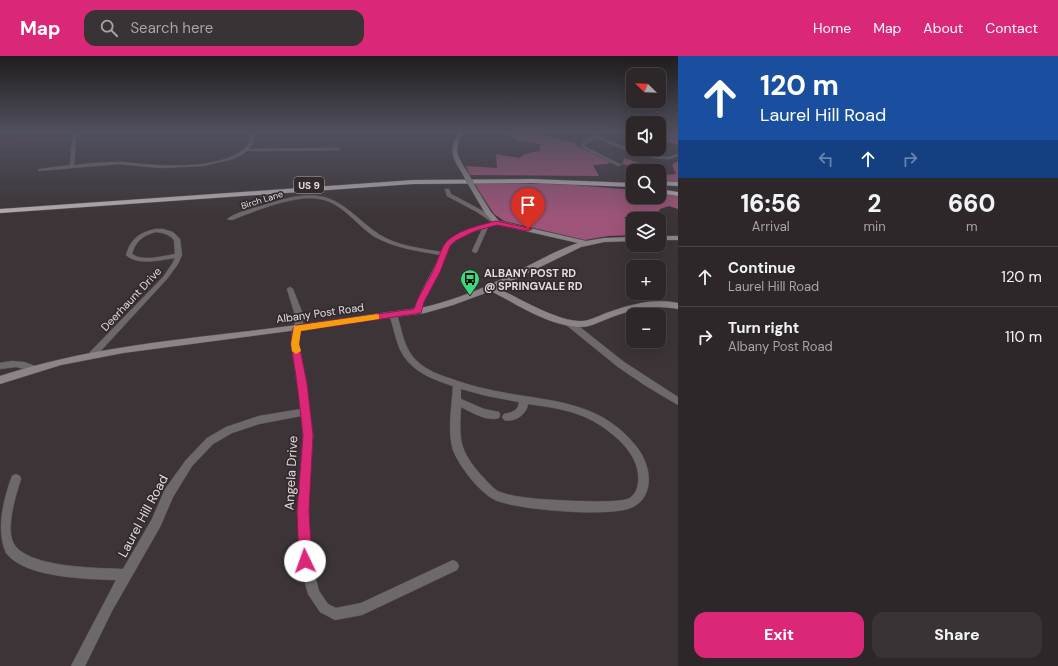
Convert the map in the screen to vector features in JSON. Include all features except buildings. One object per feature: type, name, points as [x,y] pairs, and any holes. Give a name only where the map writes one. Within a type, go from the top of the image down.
[{"type":"highway","name":"US 9","points":[[0,207],[404,178],[498,177],[626,182]]},
{"type":"highway","name":"US 9","points":[[0,211],[405,182],[472,180],[567,182],[626,186]]},
{"type":"highway","points":[[666,183],[678,184]]},
{"type":"highway","points":[[666,188],[678,189]]},
{"type":"highway","points":[[666,192],[678,194]]},
{"type":"main road","points":[[458,160],[484,207],[496,223],[585,243]]},
{"type":"main road","name":"Albany Post Road","points":[[0,380],[32,368],[93,354],[297,328],[418,311],[445,305],[520,274],[554,256],[585,243],[626,238]]},
{"type":"main road","points":[[666,238],[678,238]]},
{"type":"main road","points":[[490,287],[541,312],[568,322],[581,324],[656,303],[678,306]]},
{"type":"street","points":[[72,166],[73,160]]},
{"type":"street","points":[[40,170],[72,166],[122,163],[165,166],[204,165],[221,160]]},
{"type":"street","points":[[611,160],[620,165]]},
{"type":"street","points":[[447,190],[449,195],[479,211],[496,223]]},
{"type":"street","name":"Birch Lane","points":[[230,219],[280,202],[302,198],[324,197],[347,209],[353,217],[383,239],[406,246],[443,254]]},
{"type":"street","points":[[418,311],[420,302],[436,272],[447,245],[460,234],[496,223]]},
{"type":"street","points":[[475,251],[486,226]]},
{"type":"street","name":"Deerhaunt Drive","points":[[93,354],[164,278],[174,266],[179,255],[177,238],[162,230],[145,234],[137,238],[130,246],[129,255],[131,258],[142,260],[179,255]]},
{"type":"street","points":[[290,289],[298,312],[299,323],[295,344],[305,412]]},
{"type":"street","points":[[393,314],[406,354],[417,366],[435,377],[457,385],[493,394],[567,406],[590,413],[599,418],[620,434],[640,460],[643,474],[643,487],[638,497],[628,504],[610,507],[534,502],[498,496],[481,481],[465,463],[457,448],[457,385]]},
{"type":"street","points":[[568,322],[602,352],[651,386],[678,401]]},
{"type":"street","points":[[0,366],[7,364],[24,364],[32,368]]},
{"type":"street","points":[[507,417],[521,411],[524,406],[523,399]]},
{"type":"street","points":[[457,401],[484,413],[496,415]]},
{"type":"street","name":"Angela Drive","points":[[305,412],[308,435],[303,511],[305,561],[314,594],[324,608],[335,614],[362,609],[453,566]]},
{"type":"street","name":"Laurel Hill Road","points":[[78,666],[108,607],[156,523],[169,493],[189,463],[210,441],[229,430],[259,420],[305,412]]},
{"type":"street","points":[[16,479],[5,528],[10,548],[25,562],[47,568],[126,576]]},
{"type":"shaded area","points":[[496,160],[607,160],[610,162],[607,164],[593,165],[599,176],[470,175],[466,166],[497,168]]},
{"type":"shaded area","points":[[623,160],[632,160],[643,164],[626,164],[622,164]]},
{"type":"shaded area","points":[[678,161],[678,182],[666,180],[666,175],[676,174],[672,165]]},
{"type":"shaded area","points":[[474,183],[563,184],[626,189],[626,204],[666,204],[666,194],[678,196],[678,209],[669,206],[660,209],[658,212],[626,212],[626,217],[624,217],[626,219],[626,235],[608,236],[585,240],[504,221],[494,214]]},
{"type":"slow traffic","points":[[296,351],[295,344],[297,328],[377,317]]},
{"type":"place","name":"ALBANY POST RD @ SPRINGVALE RD","points":[[470,296]]},
{"type":"route","points":[[305,561],[303,511],[308,435],[302,383],[295,344],[297,328],[418,311],[420,302],[436,272],[447,245],[453,239],[460,234],[496,223],[528,229]]}]
